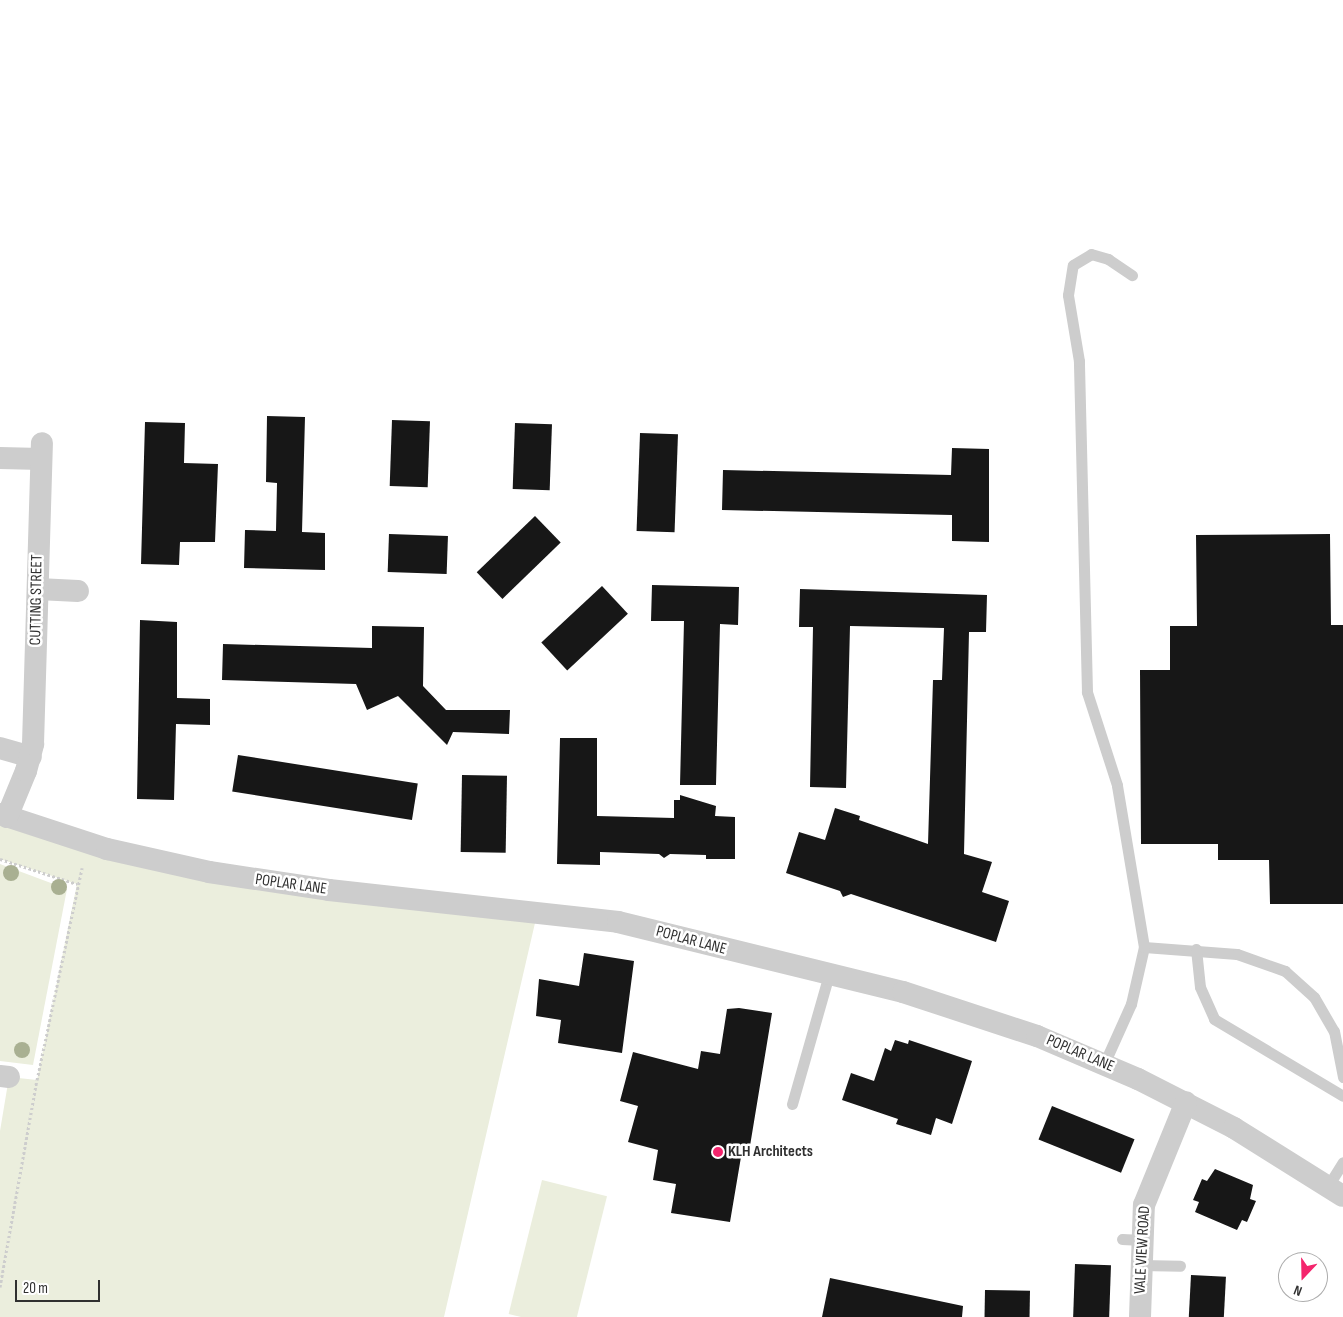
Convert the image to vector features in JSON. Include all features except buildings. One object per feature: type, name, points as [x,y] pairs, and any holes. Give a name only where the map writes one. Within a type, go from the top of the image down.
[{"type":"street","name":"CUTTING STREET","points":[[0,458],[41,451],[38,589],[31,757],[3,815]]},
{"type":"street","points":[[38,589],[78,591]]},
{"type":"street","points":[[0,748],[31,757]]},
{"type":"street","name":"POPLAR LANE","points":[[3,815],[89,843],[164,863],[260,881],[618,922],[829,974],[974,1013],[1104,1064],[1186,1102],[1335,1191]]},
{"type":"street","name":"VALE VIEW ROAD","points":[[1140,1317],[1141,1265],[1132,1239],[1150,1185],[1186,1102]]},
{"type":"lane","points":[[1104,1064],[1131,1004],[1144,947],[1117,785],[1087,692],[1079,361],[1068,295],[1073,265],[1091,254],[1108,259],[1132,276]]},
{"type":"lane","points":[[1144,947],[1196,949],[1237,954],[1284,970],[1314,997],[1334,1031],[1343,1077]]},
{"type":"lane","points":[[1196,949],[1200,986],[1214,1019],[1343,1096]]},
{"type":"lane","points":[[792,1104],[829,974]]},
{"type":"lane","points":[[1335,1191],[1343,1162]]},
{"type":"lane","points":[[1141,1265],[1180,1266]]},
{"type":"path","points":[[0,1287],[77,884],[89,843]]},
{"type":"path","points":[[0,859],[77,884]]},
{"type":"green space","points":[[0,814],[107,849],[538,910],[444,1317],[0,1317],[0,1131],[9,1077],[37,1080],[77,884],[0,859]]},
{"type":"green space","points":[[0,864],[67,889],[33,1065],[0,1061]]},
{"type":"green space","points":[[542,1180],[607,1196],[577,1317],[521,1317],[509,1314]]},
{"type":"place","name":"KLH Architects","points":[[718,1152]]}]
